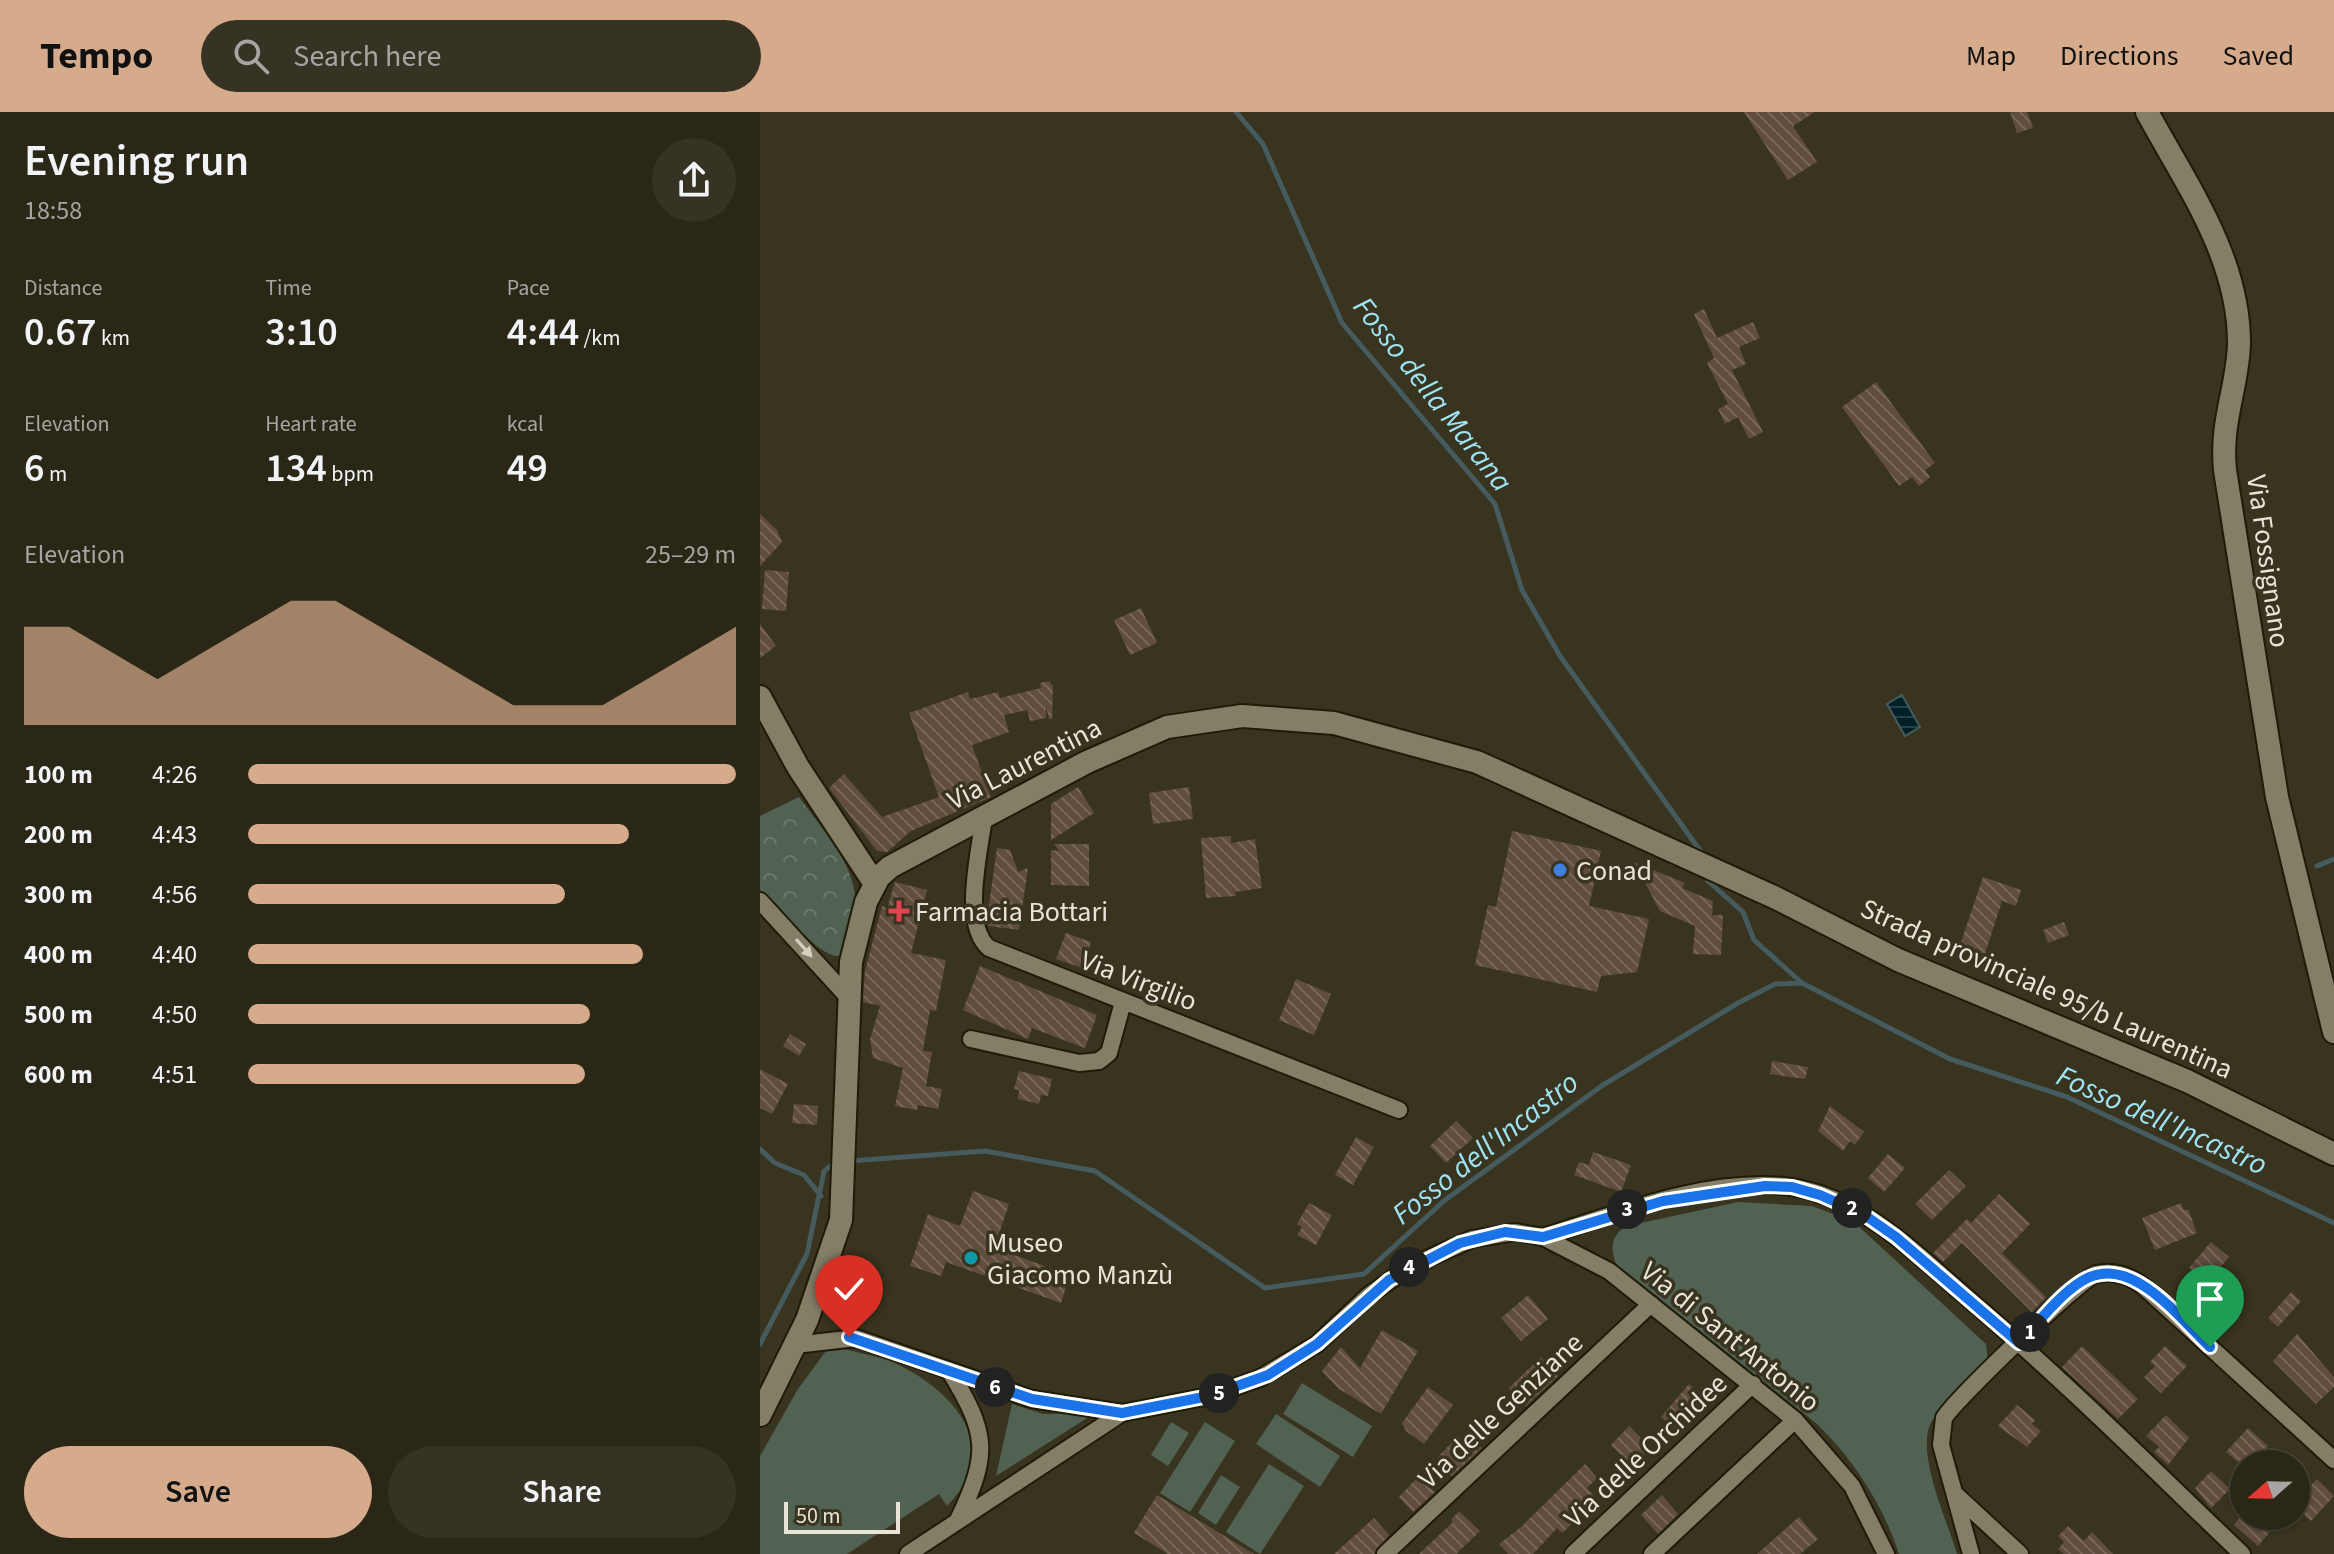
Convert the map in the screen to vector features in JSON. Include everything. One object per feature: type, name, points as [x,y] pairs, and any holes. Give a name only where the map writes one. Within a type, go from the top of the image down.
[{"type":"main road","name":"Via Fossignano","points":[[2147,112],[2212,231],[2232,290],[2238,349],[2225,420],[2225,470],[2277,797],[2334,1032]]},
{"type":"main road","points":[[760,697],[808,782],[875,884]]},
{"type":"main road","name":"Via Laurentina","points":[[760,1415],[795,1345],[834,1247],[844,1189],[847,996],[856,934],[875,884],[890,867],[1106,752],[1167,727],[1228,717],[1285,717],[1334,723],[1477,762],[1734,880]]},
{"type":"main road","name":"Strada provinciale 95/b Laurentina","points":[[1734,880],[1898,960],[2187,1081],[2333,1152]]},
{"type":"street","name":"Via Virgilio","points":[[984,817],[974,915],[979,938],[996,952],[1399,1110]]},
{"type":"street","points":[[760,901],[847,996]]},
{"type":"street","points":[[971,1039],[1079,1063],[1099,1061],[1111,1048],[1123,1002]]},
{"type":"street","points":[[1543,1237],[1677,1198],[1741,1187],[1792,1187],[1838,1202],[1880,1225],[2019,1343],[2242,1554]]},
{"type":"street","name":"Via di Sant'Antonio","points":[[908,1554],[1122,1413],[1209,1396],[1268,1375],[1317,1344],[1389,1280],[1460,1243],[1505,1232],[1543,1237],[1599,1264],[1753,1384],[1795,1420],[1852,1486],[1886,1554]]},
{"type":"street","points":[[1971,1554],[1941,1445],[1944,1418],[2082,1280],[2103,1273],[2123,1275],[2149,1291],[2334,1460]]},
{"type":"street","name":"Via delle Genziane","points":[[1385,1554],[1651,1304]]},
{"type":"street","points":[[795,1345],[856,1338],[1032,1399],[1122,1413]]},
{"type":"street","points":[[949,1370],[975,1419],[982,1455],[978,1478],[958,1521]]},
{"type":"street","name":"Via delle Orchidee","points":[[1573,1554],[1753,1384]]},
{"type":"street","points":[[1652,1554],[1795,1420]]},
{"type":"street","points":[[1954,1494],[2020,1554]]},
{"type":"green space","points":[[799,797],[837,849],[855,894],[854,915],[844,953],[838,956],[809,940],[760,890],[760,816]]},
{"type":"green space","points":[[1738,1202],[1812,1206],[1854,1222],[1986,1344],[1988,1362],[1944,1405],[1932,1421],[1928,1434],[1930,1468],[1957,1554],[1899,1554],[1885,1518],[1866,1484],[1817,1424],[1616,1264],[1613,1242],[1627,1226]]},
{"type":"green space","points":[[845,1349],[899,1365],[939,1391],[954,1407],[966,1425],[972,1444],[971,1464],[963,1485],[947,1506],[939,1494],[847,1554],[760,1554],[760,1456],[798,1389],[826,1351]]},
{"type":"green space","points":[[1302,1383],[1372,1426],[1353,1457],[1283,1414]]},
{"type":"green space","points":[[1012,1404],[1043,1414],[1095,1413],[996,1476]]},
{"type":"green space","points":[[1276,1414],[1340,1456],[1320,1487],[1256,1444]]},
{"type":"green space","points":[[1171,1422],[1189,1433],[1168,1466],[1151,1455]]},
{"type":"green space","points":[[1205,1422],[1235,1441],[1190,1512],[1160,1493]]},
{"type":"green space","points":[[1269,1464],[1304,1486],[1260,1554],[1226,1532]]},
{"type":"green space","points":[[1221,1475],[1240,1487],[1216,1525],[1198,1513]]},
{"type":"water","points":[[1902,695],[1920,727],[1905,736],[1887,704]]},
{"type":"building","points":[[1744,112],[1815,112],[1793,126],[1817,162],[1788,180]]},
{"type":"building","points":[[2010,112],[2027,112],[2033,128],[2017,133]]},
{"type":"building","points":[[1704,309],[1717,338],[1753,322],[1760,338],[1739,347],[1746,364],[1732,370],[1763,432],[1749,439],[1738,417],[1725,424],[1718,409],[1728,404],[1707,363],[1714,358],[1694,314]]},
{"type":"building","points":[[1876,382],[1935,463],[1925,470],[1930,477],[1919,486],[1912,477],[1899,486],[1842,407]]},
{"type":"building","points":[[760,514],[777,530],[782,542],[760,566]]},
{"type":"building","points":[[765,570],[789,572],[786,611],[762,609]]},
{"type":"building","points":[[1141,608],[1157,643],[1130,655],[1114,620]]},
{"type":"building","points":[[760,624],[776,646],[760,658]]},
{"type":"building","points":[[1049,681],[1053,686],[1052,719],[1049,719],[1046,706],[1046,718],[1030,721],[1027,710],[1004,715],[1009,732],[972,745],[991,797],[911,831],[887,852],[877,851],[829,788],[844,774],[882,817],[939,797],[909,713],[968,692],[970,699],[998,692],[1000,698],[1041,688],[1040,683]]},
{"type":"building","points":[[1078,787],[1094,813],[1051,840],[1051,804]]},
{"type":"building","points":[[1189,787],[1193,819],[1153,824],[1149,793]]},
{"type":"building","points":[[1512,831],[1601,851],[1589,906],[1649,919],[1637,972],[1601,976],[1597,992],[1475,965],[1488,905],[1496,907]]},
{"type":"building","points":[[1231,836],[1231,843],[1255,839],[1262,888],[1235,892],[1236,896],[1206,898],[1201,838]]},
{"type":"building","points":[[1054,844],[1089,844],[1089,886],[1051,885],[1051,850],[1059,851]]},
{"type":"building","points":[[997,848],[1010,850],[1018,872],[1028,868],[1019,930],[988,926]]},
{"type":"building","points":[[1634,862],[1685,883],[1682,888],[1713,901],[1712,915],[1723,915],[1721,955],[1693,954],[1695,926],[1660,911]]},
{"type":"building","points":[[1983,877],[2021,890],[2016,906],[2002,901],[1985,954],[1960,945]]},
{"type":"building","points":[[895,882],[927,890],[911,953],[946,960],[936,1011],[930,1010],[923,1051],[932,1052],[926,1086],[942,1089],[938,1109],[918,1105],[917,1110],[895,1106],[903,1068],[873,1058],[870,1039],[880,1006],[863,1002],[865,971],[882,906],[887,908]]},
{"type":"building","points":[[2064,922],[2069,935],[2048,943],[2043,930]]},
{"type":"building","points":[[1066,933],[1091,942],[1082,968],[1056,959]]},
{"type":"building","points":[[980,966],[1097,1015],[1085,1048],[1032,1028],[1028,1039],[963,1010]]},
{"type":"building","points":[[1296,979],[1331,994],[1314,1035],[1279,1020]]},
{"type":"building","points":[[790,1034],[806,1044],[799,1056],[783,1046]]},
{"type":"building","points":[[1772,1061],[1808,1067],[1805,1079],[1770,1074]]},
{"type":"building","points":[[760,1069],[788,1084],[772,1114],[760,1108]]},
{"type":"building","points":[[1019,1071],[1052,1079],[1048,1096],[1041,1095],[1039,1104],[1018,1099],[1019,1090],[1014,1089]]},
{"type":"building","points":[[794,1104],[818,1106],[817,1125],[792,1123]]},
{"type":"building","points":[[1830,1106],[1864,1132],[1855,1145],[1850,1141],[1843,1151],[1818,1131]]},
{"type":"building","points":[[1456,1121],[1473,1138],[1446,1163],[1430,1146]]},
{"type":"building","points":[[1356,1137],[1374,1147],[1353,1185],[1335,1175]]},
{"type":"building","points":[[1593,1152],[1631,1165],[1621,1192],[1574,1175],[1579,1162],[1589,1165]]},
{"type":"building","points":[[1888,1154],[1905,1168],[1884,1192],[1868,1178]]},
{"type":"building","points":[[1949,1170],[1966,1186],[1932,1220],[1915,1204]]},
{"type":"building","points":[[973,1191],[1009,1204],[994,1248],[1070,1275],[1061,1303],[946,1262],[941,1276],[910,1266],[928,1214],[960,1226]]},
{"type":"building","points":[[1999,1194],[2030,1224],[2002,1253],[2046,1297],[2032,1312],[1962,1243],[1943,1262],[1933,1253],[1967,1219],[1971,1223]]},
{"type":"building","points":[[1309,1203],[1332,1215],[1316,1245],[1297,1235],[1302,1227],[1297,1224]]},
{"type":"building","points":[[2181,1203],[2184,1210],[2188,1209],[2197,1233],[2155,1250],[2142,1218]]},
{"type":"building","points":[[2211,1242],[2229,1257],[2207,1283],[2189,1268]]},
{"type":"building","points":[[2291,1292],[2301,1301],[2278,1327],[2268,1318]]},
{"type":"building","points":[[1528,1295],[1548,1319],[1521,1341],[1501,1318]]},
{"type":"building","points":[[1382,1330],[1418,1351],[1381,1414],[1339,1389],[1322,1371],[1341,1347],[1360,1368]]},
{"type":"building","points":[[2297,1334],[2334,1377],[2334,1387],[2316,1404],[2273,1361]]},
{"type":"building","points":[[2082,1346],[2138,1399],[2118,1419],[2062,1367]]},
{"type":"building","points":[[2165,1346],[2187,1366],[2161,1393],[2144,1377],[2155,1366],[2150,1362]]},
{"type":"building","points":[[1541,1357],[1558,1376],[1526,1406],[1509,1388]]},
{"type":"building","points":[[1689,1384],[1706,1398],[1678,1431],[1661,1417]]},
{"type":"building","points":[[1428,1387],[1453,1405],[1424,1444],[1406,1431],[1402,1423]]},
{"type":"building","points":[[2017,1405],[2035,1420],[2032,1424],[2041,1431],[2027,1447],[1998,1426]]},
{"type":"building","points":[[2166,1415],[2189,1438],[2168,1465],[2154,1452],[2159,1447],[2146,1436]]},
{"type":"building","points":[[1629,1426],[1651,1448],[1633,1467],[1611,1445]]},
{"type":"building","points":[[2248,1428],[2268,1446],[2264,1450],[2230,1450],[2230,1455],[2226,1452]]},
{"type":"building","points":[[1458,1436],[1466,1444],[1471,1438],[1482,1448],[1452,1476],[1438,1462],[1438,1457]]},
{"type":"building","points":[[1585,1464],[1597,1478],[1587,1488],[1595,1497],[1570,1519],[1573,1523],[1562,1533],[1557,1528],[1533,1554],[1508,1554],[1499,1544],[1521,1527]]},
{"type":"building","points":[[2211,1471],[2230,1489],[2211,1508],[2195,1488]]},
{"type":"building","points":[[1419,1476],[1435,1492],[1413,1512],[1399,1497]]},
{"type":"building","points":[[2317,1479],[2334,1496],[2311,1521],[2310,1486]]},
{"type":"building","points":[[1157,1495],[1254,1554],[1168,1554],[1134,1533]]},
{"type":"building","points":[[1662,1495],[1678,1514],[1658,1534],[1641,1515]]},
{"type":"building","points":[[1459,1511],[1480,1531],[1456,1554],[1419,1554],[1453,1522],[1451,1520]]},
{"type":"building","points":[[1799,1517],[1818,1539],[1800,1554],[1757,1554]]},
{"type":"building","points":[[1374,1518],[1389,1535],[1374,1554],[1334,1554]]},
{"type":"building","points":[[2068,1526],[2084,1541],[2092,1532],[2113,1554],[2064,1554],[2058,1549],[2064,1542],[2058,1536]]},
{"type":"building","points":[[2240,1530],[2271,1530],[2258,1546]]},
{"type":"waterway","name":"Fosso della Marana","points":[[1236,112],[1263,144],[1342,323],[1495,504],[1522,590],[1560,656],[1704,856]]},
{"type":"waterway","points":[[2317,866],[2334,859]]},
{"type":"waterway","name":"Fosso della Marana","points":[[1708,881],[1743,912],[1754,940],[1802,983]]},
{"type":"waterway","name":"Fosso dell'Incastro","points":[[850,1161],[985,1151],[1095,1171],[1265,1288],[1364,1274],[1445,1200],[1603,1085],[1775,984],[1802,983],[1950,1059],[2067,1097],[2334,1223]]},
{"type":"waterway","points":[[760,1149],[775,1163],[804,1175],[821,1196]]},
{"type":"waterway","name":"Fosso dell'Incastro","points":[[760,1344],[807,1254],[824,1171],[836,1162]]},
{"type":"place","name":"Conad","points":[[1560,870]]},
{"type":"place","name":"Farmacia Bottari","points":[[899,911]]},
{"type":"place","name":"Museo Giacomo Manzù","points":[[971,1258]]},
{"type":"route","points":[[849,1337],[868,1341],[1017,1395],[1122,1413],[1209,1396],[1268,1375],[1317,1344],[1389,1280],[1418,1261],[1460,1243],[1505,1232],[1531,1233],[1543,1237],[1628,1209],[1717,1190],[1765,1186],[1792,1187],[1820,1195],[1863,1214],[1896,1237],[2019,1343],[2075,1285],[2096,1274],[2109,1273],[2123,1275],[2142,1285],[2210,1347]]}]
